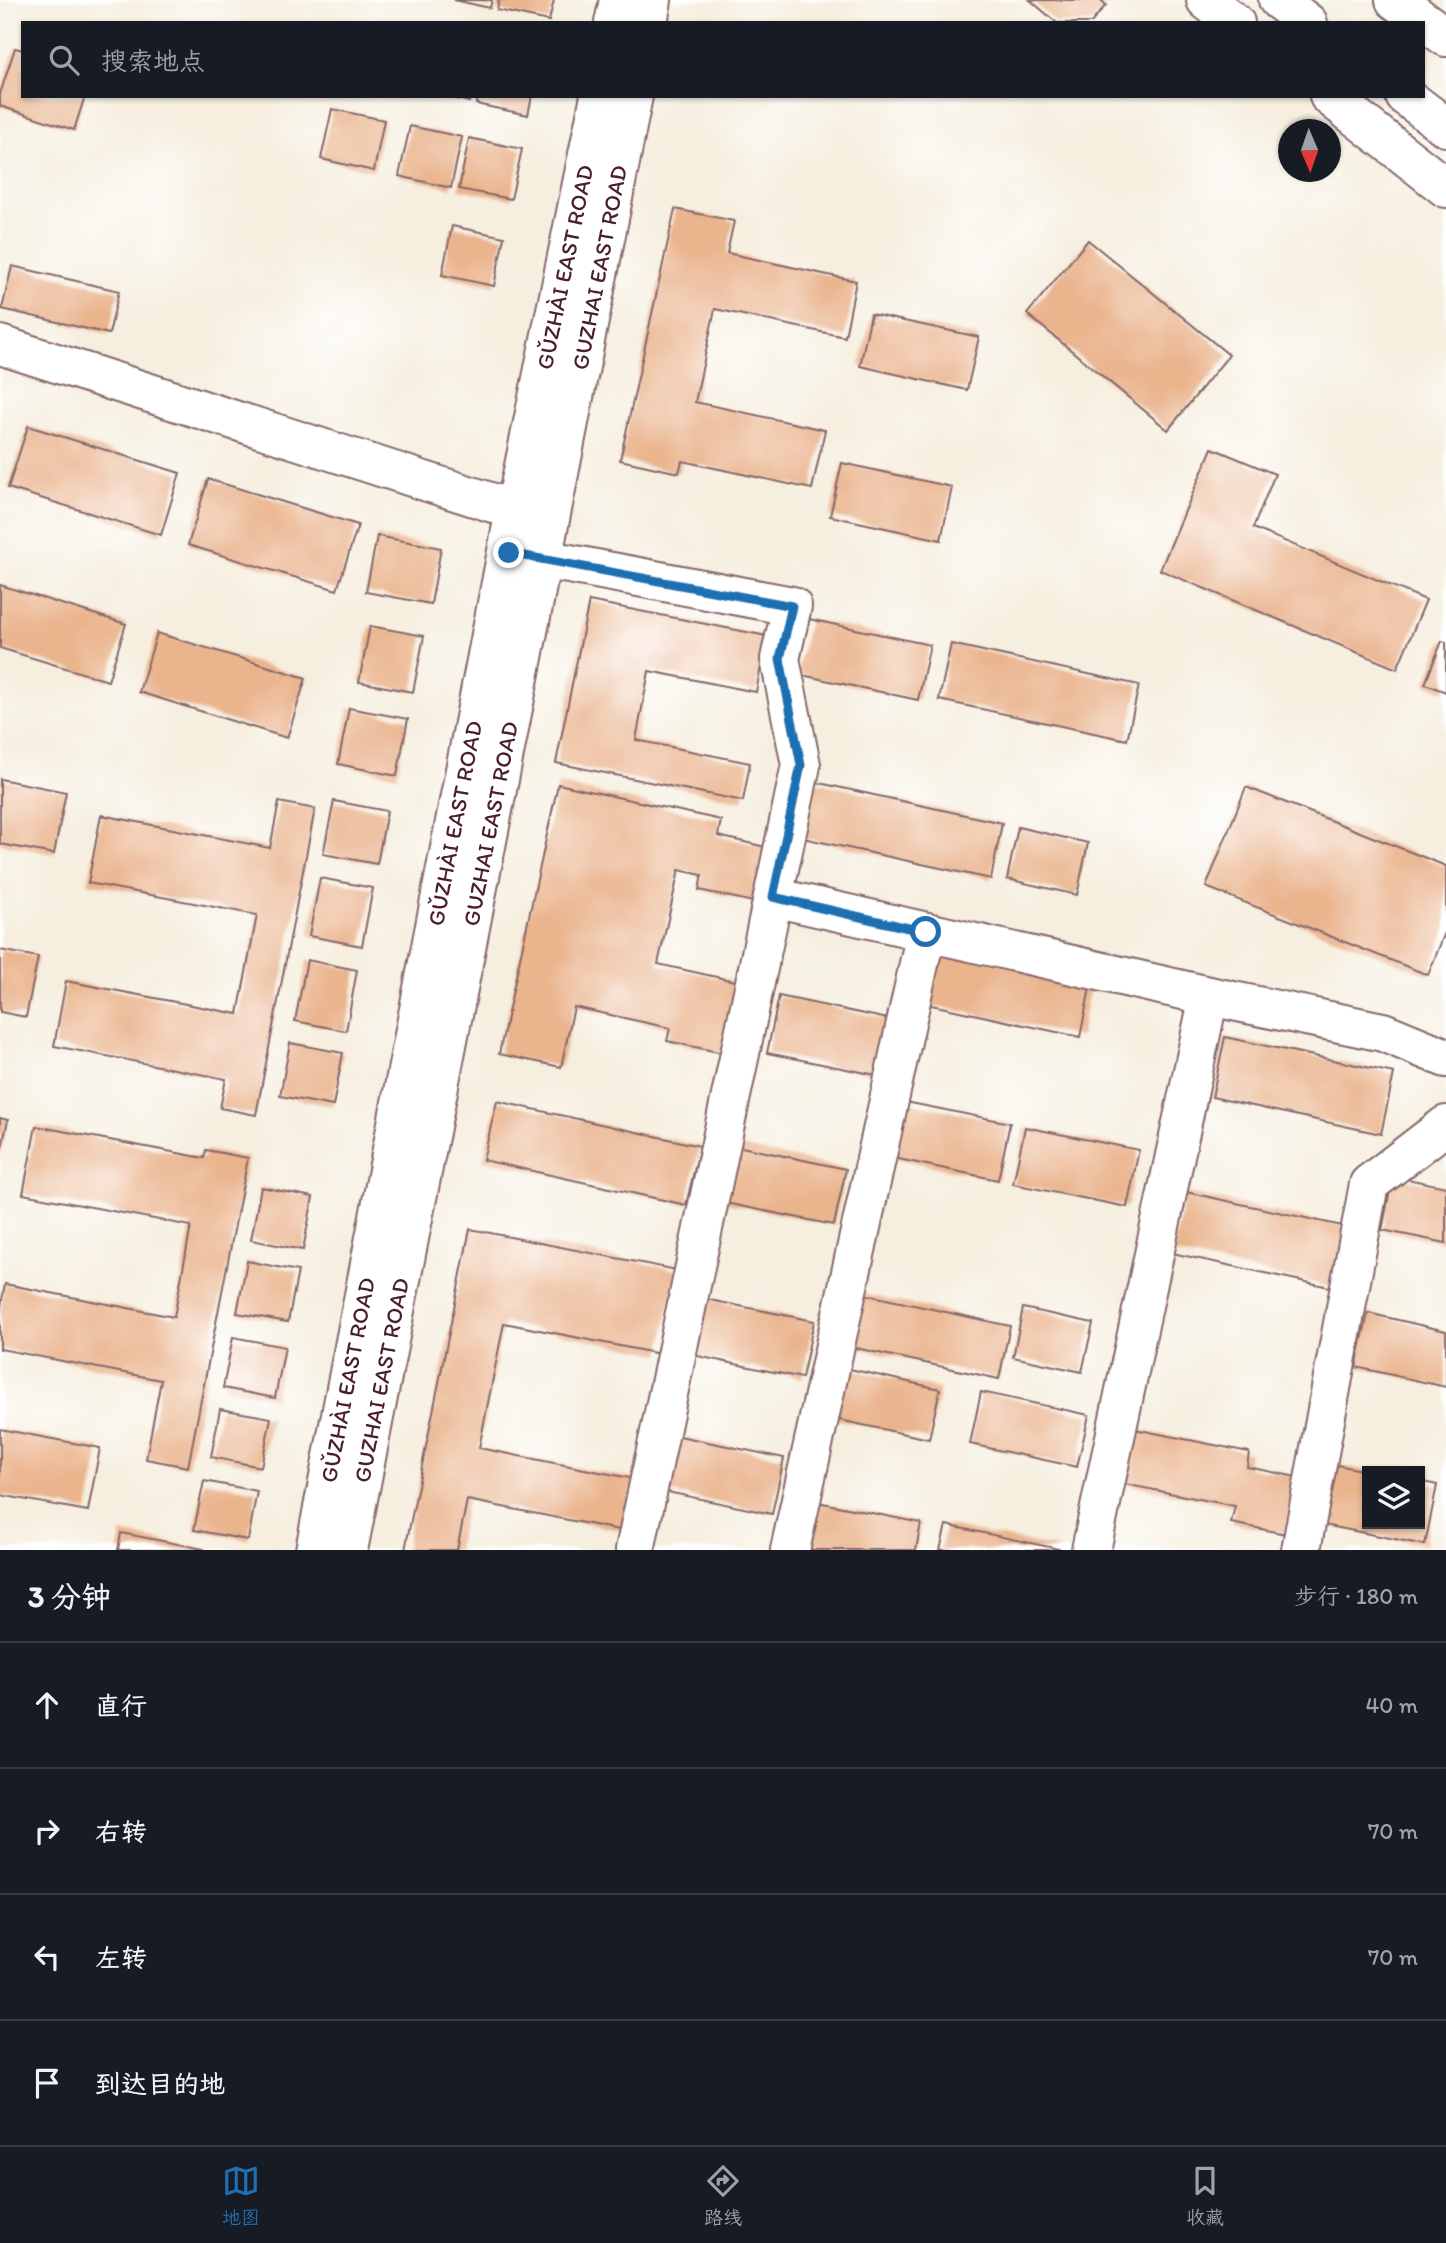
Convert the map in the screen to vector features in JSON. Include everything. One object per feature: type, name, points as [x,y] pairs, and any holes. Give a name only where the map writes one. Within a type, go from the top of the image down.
[{"type":"street","points":[[614,21],[619,0]]},
{"type":"street","points":[[648,21],[652,0]]},
{"type":"street","points":[[1206,0],[1232,21]]},
{"type":"street","points":[[1278,0],[1305,21]]},
{"type":"street","points":[[1395,0],[1424,21]]},
{"type":"street","points":[[1425,22],[1446,37]]},
{"type":"street","name":"GǓZHÀI EAST ROAD","points":[[315,1550],[525,556],[516,510],[600,98]]},
{"type":"street","name":"GUZHAI EAST ROAD","points":[[348,1550],[525,556],[633,98]]},
{"type":"street","points":[[1332,98],[1446,188]]},
{"type":"street","points":[[1408,98],[1446,127]]},
{"type":"street","points":[[0,345],[516,510]]},
{"type":"street","points":[[525,556],[792,606],[780,659],[801,765],[635,1550]]},
{"type":"street","points":[[773,897],[1209,996],[1383,1032],[1446,1058]]},
{"type":"street","points":[[790,1550],[926,932]]},
{"type":"street","points":[[1091,1550],[1209,996]]},
{"type":"street","points":[[1301,1550],[1369,1184],[1446,1125]]},
{"type":"building","points":[[454,0],[492,0],[490,8]]},
{"type":"building","points":[[499,0],[554,0],[549,21],[497,10]]},
{"type":"building","points":[[1030,0],[1101,0],[1106,5],[1093,21],[1055,21]]},
{"type":"building","points":[[15,48],[21,50],[21,98],[84,98],[74,130],[0,106],[0,94]]},
{"type":"building","points":[[453,98],[470,98],[469,102]]},
{"type":"building","points":[[478,98],[532,98],[528,115],[476,104]]},
{"type":"building","points":[[332,109],[384,120],[374,171],[321,159]]},
{"type":"building","points":[[410,126],[462,137],[451,188],[399,176]]},
{"type":"building","points":[[469,138],[522,149],[511,199],[459,189]]},
{"type":"building","points":[[675,209],[734,221],[727,253],[856,281],[845,337],[715,309],[695,402],[825,430],[812,489],[682,461],[679,473],[620,460]]},
{"type":"building","points":[[452,226],[504,237],[494,286],[442,275]]},
{"type":"building","points":[[1088,240],[1229,355],[1168,430],[1027,314]]},
{"type":"building","points":[[12,266],[119,291],[109,334],[2,309]]},
{"type":"building","points":[[871,314],[979,337],[967,390],[860,366]]},
{"type":"building","points":[[28,426],[180,473],[161,535],[8,488]]},
{"type":"building","points":[[1212,448],[1275,474],[1253,528],[1426,600],[1397,669],[1160,570]]},
{"type":"building","points":[[842,463],[952,487],[941,540],[830,516]]},
{"type":"building","points":[[208,479],[358,525],[337,590],[188,545]]},
{"type":"building","points":[[377,536],[441,548],[431,604],[366,592]]},
{"type":"building","points":[[0,585],[126,624],[108,681],[0,648]]},
{"type":"building","points":[[589,601],[767,636],[756,692],[649,671],[636,740],[750,763],[743,801],[556,763]]},
{"type":"building","points":[[809,619],[930,645],[918,700],[797,674]]},
{"type":"building","points":[[370,626],[424,636],[413,692],[359,682]]},
{"type":"building","points":[[157,633],[306,678],[287,738],[139,692]]},
{"type":"building","points":[[1442,641],[1446,642],[1446,692],[1425,684]]},
{"type":"building","points":[[951,644],[1139,685],[1127,740],[939,700]]},
{"type":"building","points":[[349,708],[408,719],[397,776],[338,764]]},
{"type":"building","points":[[0,779],[66,792],[54,854],[0,844]]},
{"type":"building","points":[[810,781],[1002,823],[991,879],[798,837]]},
{"type":"building","points":[[558,784],[721,820],[718,836],[770,848],[758,903],[699,890],[702,875],[679,870],[658,964],[739,982],[723,1053],[667,1041],[670,1028],[574,1007],[561,1067],[499,1054]]},
{"type":"building","points":[[1246,787],[1446,866],[1446,930],[1428,975],[1206,887]]},
{"type":"building","points":[[334,801],[387,811],[377,864],[323,854]]},
{"type":"building","points":[[279,802],[315,809],[256,1115],[220,1108],[226,1079],[54,1046],[66,981],[238,1014],[257,915],[88,883],[101,815],[270,848]]},
{"type":"building","points":[[1018,827],[1088,843],[1077,895],[1007,879]]},
{"type":"building","points":[[320,878],[373,888],[362,946],[309,936]]},
{"type":"building","points":[[934,949],[1091,983],[1080,1037],[922,1003]]},
{"type":"building","points":[[0,950],[38,957],[26,1017],[0,1012]]},
{"type":"building","points":[[307,960],[357,970],[346,1031],[295,1021]]},
{"type":"building","points":[[779,996],[893,1020],[881,1076],[767,1053]]},
{"type":"building","points":[[1225,1037],[1394,1073],[1381,1134],[1212,1097]]},
{"type":"building","points":[[290,1043],[343,1053],[333,1106],[280,1096]]},
{"type":"building","points":[[896,1100],[1010,1123],[998,1180],[884,1156]]},
{"type":"building","points":[[497,1101],[700,1146],[686,1205],[483,1160]]},
{"type":"building","points":[[0,1118],[8,1120],[1,1152],[0,1152]]},
{"type":"building","points":[[36,1126],[204,1158],[206,1150],[248,1158],[188,1467],[146,1459],[161,1380],[0,1349],[0,1311],[5,1284],[174,1317],[191,1226],[23,1194]]},
{"type":"building","points":[[1025,1127],[1139,1150],[1127,1207],[1013,1184]]},
{"type":"building","points":[[732,1145],[846,1169],[834,1225],[720,1202]]},
{"type":"building","points":[[1393,1176],[1446,1187],[1446,1243],[1382,1230]]},
{"type":"building","points":[[261,1187],[313,1197],[303,1250],[251,1240]]},
{"type":"building","points":[[1186,1192],[1347,1227],[1334,1288],[1172,1253]]},
{"type":"building","points":[[470,1229],[677,1270],[660,1354],[504,1323],[479,1448],[635,1479],[624,1531],[467,1500],[457,1550],[405,1550]]},
{"type":"building","points":[[247,1261],[298,1271],[288,1322],[237,1313]]},
{"type":"building","points":[[854,1292],[1010,1326],[999,1379],[842,1345]]},
{"type":"building","points":[[700,1298],[814,1321],[802,1378],[688,1354]]},
{"type":"building","points":[[1023,1308],[1093,1323],[1082,1372],[1013,1357]]},
{"type":"building","points":[[1368,1313],[1446,1331],[1446,1387],[1356,1367]]},
{"type":"building","points":[[233,1337],[285,1347],[275,1398],[223,1388]]},
{"type":"building","points":[[836,1366],[940,1389],[929,1439],[825,1417]]},
{"type":"building","points":[[981,1392],[1089,1415],[1077,1467],[970,1444]]},
{"type":"building","points":[[220,1409],[271,1418],[261,1467],[211,1457]]},
{"type":"building","points":[[0,1429],[100,1448],[88,1511],[0,1495]]},
{"type":"building","points":[[1135,1429],[1249,1452],[1247,1467],[1302,1478],[1291,1535],[1231,1523],[1235,1506],[1124,1484]]},
{"type":"building","points":[[670,1434],[784,1458],[772,1514],[658,1490]]},
{"type":"building","points":[[1337,1465],[1362,1470],[1362,1529],[1425,1529],[1425,1482],[1437,1485],[1425,1545],[1324,1525]]},
{"type":"building","points":[[204,1481],[257,1491],[248,1540],[194,1530]]},
{"type":"building","points":[[808,1500],[921,1523],[916,1550],[797,1550]]},
{"type":"building","points":[[946,1525],[1059,1549],[1059,1550],[940,1550]]},
{"type":"building","points":[[121,1533],[204,1549],[204,1550],[118,1550]]},
{"type":"route","points":[[509,553],[792,606],[780,659],[801,765],[773,897],[926,932]]}]
